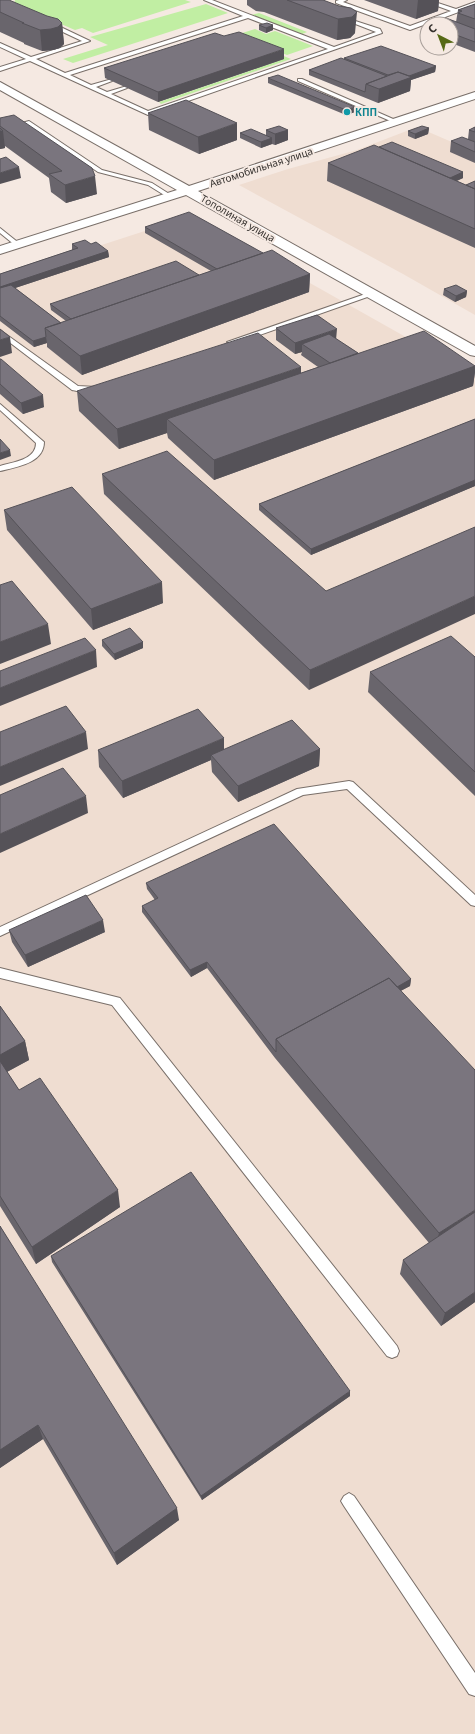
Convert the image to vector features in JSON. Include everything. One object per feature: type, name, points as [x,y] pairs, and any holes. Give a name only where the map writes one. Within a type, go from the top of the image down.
[{"type":"street","name":"Тополиная улица","points":[[0,85],[475,352]]},
{"type":"street","name":"Автомобильная улица","points":[[0,250],[171,197],[475,95]]},
{"type":"lane","points":[[207,0],[334,49]]},
{"type":"lane","points":[[217,4],[230,0]]},
{"type":"lane","points":[[344,0],[338,2],[410,28],[475,4]]},
{"type":"lane","points":[[424,0],[456,11]]},
{"type":"lane","points":[[0,45],[148,113],[377,34],[380,31],[333,14]]},
{"type":"lane","points":[[64,75],[248,16]]},
{"type":"lane","points":[[0,69],[32,60],[87,41],[43,21]]},
{"type":"lane","points":[[90,87],[110,80]]},
{"type":"lane","points":[[300,80],[397,122]]},
{"type":"lane","points":[[106,94],[125,87]]},
{"type":"lane","points":[[0,131],[29,123],[100,171],[150,184],[171,197]]},
{"type":"lane","points":[[0,230],[18,244]]},
{"type":"lane","points":[[220,346],[371,294]]},
{"type":"lane","points":[[0,332],[75,388],[93,390],[100,388]]},
{"type":"lane","points":[[0,406],[40,442],[41,448],[38,454],[31,458],[0,469]]},
{"type":"lane","points":[[0,932],[302,792],[349,785],[475,902]]},
{"type":"lane","points":[[0,973],[116,1001],[392,1351]]},
{"type":"lane","points":[[349,1501],[475,1688]]},
{"type":"shaded area","points":[[417,127],[475,152],[475,315],[239,185],[288,169],[357,150]]},
{"type":"shaded area","points":[[191,216],[475,376],[475,1734],[0,1734],[0,278]]},
{"type":"green space","points":[[15,0],[185,0],[191,2],[93,33],[82,28],[75,30],[14,4]]},
{"type":"green space","points":[[206,4],[228,13],[73,63],[63,59],[108,45],[90,37]]},
{"type":"green space","points":[[259,13],[307,32],[300,35],[251,15]]},
{"type":"green space","points":[[255,29],[266,34],[275,31],[313,46],[287,55],[236,35]]},
{"type":"green space","points":[[235,36],[291,59],[161,104],[159,102],[284,59],[231,38]]},
{"type":"building","points":[[0,0],[9,0],[58,19],[62,23],[58,27],[40,30],[0,12]]},
{"type":"building","points":[[287,0],[323,0],[339,6],[351,8],[357,12],[352,17],[338,19]]},
{"type":"building","points":[[475,4],[475,19],[458,13],[462,11],[458,10]]},
{"type":"building","points":[[267,23],[273,25],[266,28],[259,25]]},
{"type":"building","points":[[459,23],[475,29],[475,42],[459,36]]},
{"type":"building","points":[[239,32],[284,49],[158,92],[104,68],[215,33],[224,36]]},
{"type":"building","points":[[381,46],[436,66],[409,76],[398,72],[388,75],[344,58]]},
{"type":"building","points":[[341,58],[387,76],[366,84],[365,92],[309,70]]},
{"type":"building","points":[[398,72],[412,77],[379,89],[366,84]]},
{"type":"building","points":[[278,75],[355,107],[346,110],[268,78]]},
{"type":"building","points":[[186,100],[237,123],[198,137],[148,113]]},
{"type":"building","points":[[14,115],[92,168],[95,176],[65,185],[49,174],[62,171],[0,126],[0,118]]},
{"type":"building","points":[[279,126],[288,130],[275,134],[266,130]]},
{"type":"building","points":[[422,126],[429,128],[415,134],[408,131]]},
{"type":"building","points":[[475,127],[475,132],[469,130]]},
{"type":"building","points":[[251,129],[272,138],[261,142],[240,133]]},
{"type":"building","points":[[462,137],[475,142],[475,152],[451,141]]},
{"type":"building","points":[[392,142],[463,172],[450,178],[379,147]]},
{"type":"building","points":[[374,145],[475,189],[475,229],[328,163]]},
{"type":"building","points":[[6,157],[19,167],[0,173],[0,159]]},
{"type":"building","points":[[475,181],[475,189],[466,185]]},
{"type":"building","points":[[189,212],[263,253],[217,269],[145,227]]},
{"type":"building","points":[[85,240],[91,244],[96,242],[108,251],[0,287],[0,274],[78,248],[72,244]]},
{"type":"building","points":[[272,250],[310,274],[80,356],[45,328]]},
{"type":"building","points":[[176,261],[199,275],[71,319],[50,304]]},
{"type":"building","points":[[11,285],[61,323],[45,328],[46,337],[33,341],[0,316],[0,288]]},
{"type":"building","points":[[456,285],[467,291],[456,296],[444,289]]},
{"type":"building","points":[[317,315],[337,329],[295,343],[276,328]]},
{"type":"building","points":[[0,329],[10,337],[0,340]]},
{"type":"building","points":[[424,331],[475,366],[214,460],[167,419]]},
{"type":"building","points":[[258,333],[301,367],[117,429],[77,391]]},
{"type":"building","points":[[329,334],[358,353],[330,363],[302,344]]},
{"type":"building","points":[[0,359],[43,395],[21,403],[0,384]]},
{"type":"building","points":[[475,419],[475,480],[311,549],[259,504]]},
{"type":"building","points":[[0,439],[10,450],[0,453]]},
{"type":"building","points":[[167,451],[326,591],[475,527],[475,596],[310,670],[102,474]]},
{"type":"building","points":[[72,487],[162,582],[91,609],[4,510]]},
{"type":"building","points":[[12,581],[48,624],[0,642],[0,585]]},
{"type":"building","points":[[130,628],[143,642],[114,654],[102,640]]},
{"type":"building","points":[[451,636],[475,657],[475,772],[370,672]]},
{"type":"building","points":[[85,638],[96,650],[0,688],[0,671]]},
{"type":"building","points":[[66,706],[86,732],[0,767],[0,732]]},
{"type":"building","points":[[198,709],[224,738],[122,781],[98,750]]},
{"type":"building","points":[[292,720],[320,749],[238,786],[211,755]]},
{"type":"building","points":[[63,768],[86,796],[0,834],[0,795]]},
{"type":"building","points":[[274,824],[411,979],[397,987],[389,978],[276,1039],[276,1052],[207,962],[190,970],[142,906],[158,898],[146,883]]},
{"type":"building","points":[[86,895],[103,920],[25,955],[9,930]]},
{"type":"building","points":[[389,978],[475,1070],[475,1210],[439,1233],[276,1039]]},
{"type":"building","points":[[0,1006],[25,1041],[0,1055]]},
{"type":"building","points":[[0,1061],[19,1090],[40,1078],[118,1190],[32,1247],[0,1196]]},
{"type":"building","points":[[191,1172],[350,1391],[201,1496],[51,1256]]},
{"type":"building","points":[[475,1212],[475,1292],[445,1313],[403,1260]]},
{"type":"building","points":[[0,1226],[177,1508],[114,1553],[38,1425],[0,1450]]},
{"type":"place","name":"КПП","points":[[347,112]]}]
